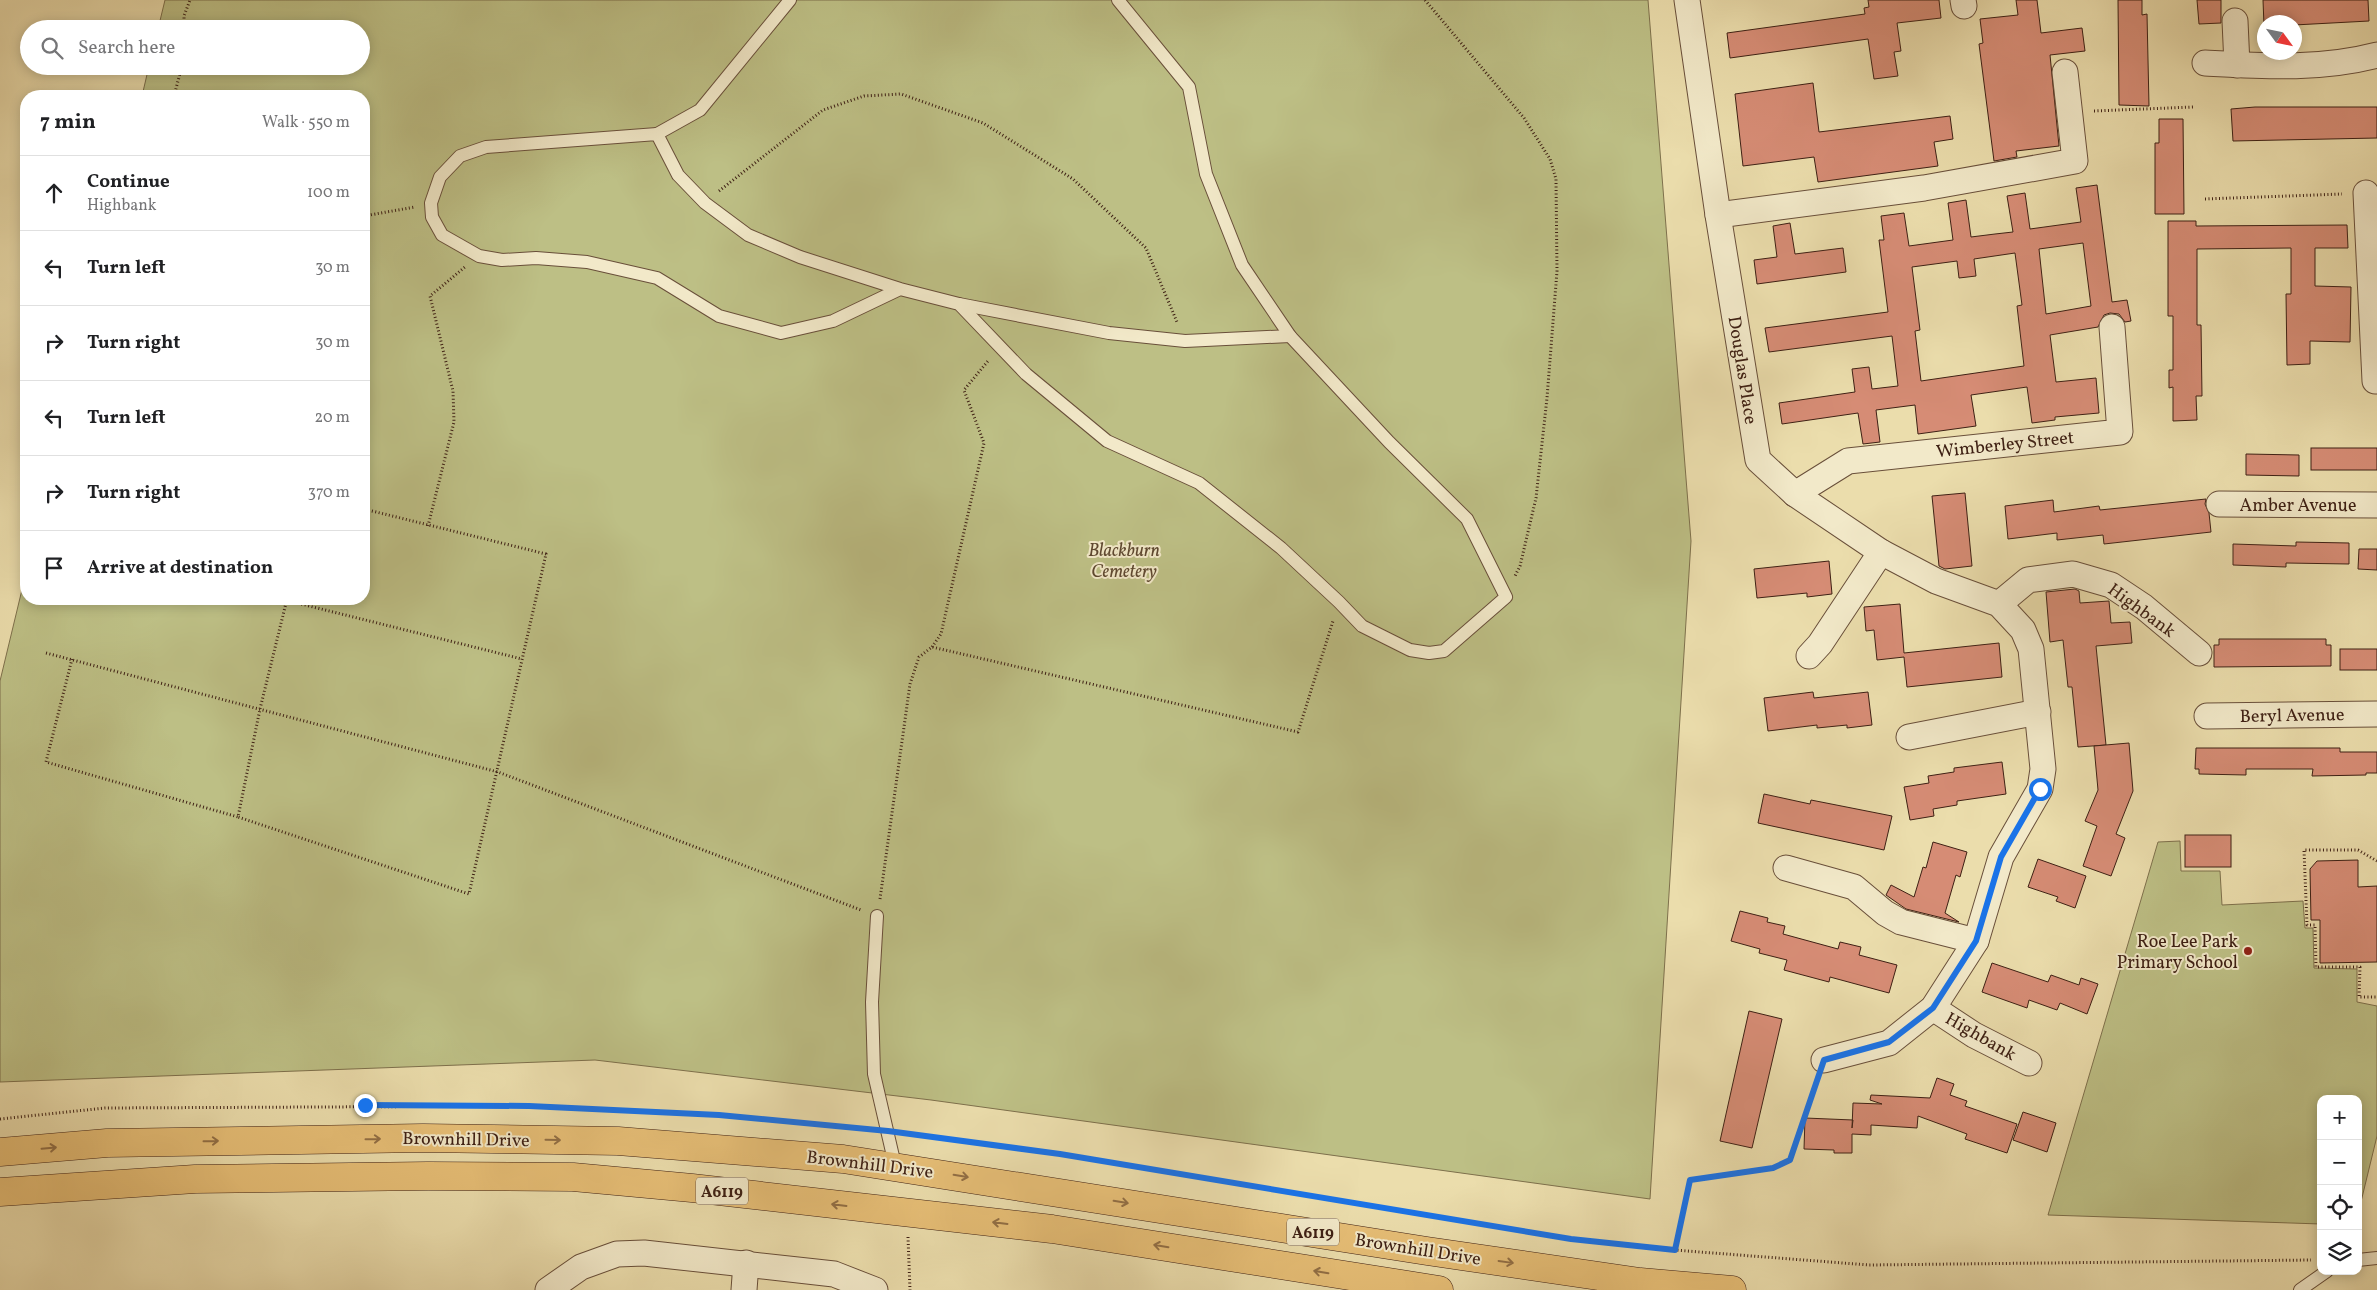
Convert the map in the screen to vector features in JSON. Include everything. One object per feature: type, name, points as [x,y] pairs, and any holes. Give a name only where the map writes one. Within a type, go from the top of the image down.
[{"type":"highway","name":"Brownhill Drive","points":[[0,1152],[107,1143],[443,1138],[618,1141],[843,1158],[1436,1252],[1640,1282],[1732,1290]]},
{"type":"highway","name":"Brownhill Drive","points":[[0,1192],[195,1179],[428,1176],[573,1178],[692,1188],[1052,1229],[1439,1290]]},
{"type":"street","name":"Douglas Place","points":[[1687,0],[1718,215],[1758,460],[1795,494],[1882,552],[1936,581],[1999,604]]},
{"type":"street","points":[[2235,22],[2237,65]]},
{"type":"street","points":[[2205,64],[2287,67],[2345,63],[2377,55]]},
{"type":"street","points":[[1718,215],[1924,188],[2075,161],[2065,72]]},
{"type":"street","points":[[2366,193],[2375,381],[2377,381]]},
{"type":"street","name":"Wimberley Street","points":[[1795,494],[1848,461],[2120,432],[2112,327]]},
{"type":"street","name":"Amber Avenue","points":[[2219,504],[2377,505]]},
{"type":"street","points":[[1809,656],[1820,644],[1882,552]]},
{"type":"street","name":"Highbank","points":[[1824,1060],[1889,1042],[1933,1008],[1976,941],[2001,857],[2040,789],[2043,769],[2031,649],[2023,630],[1999,604],[2028,580],[2073,574],[2110,585],[2144,607],[2199,654]]},
{"type":"street","points":[[1910,737],[2038,712]]},
{"type":"street","name":"Beryl Avenue","points":[[2207,716],[2377,714]]},
{"type":"street","points":[[1786,868],[1854,887],[1886,913],[1901,922],[1976,941]]},
{"type":"street","name":"Highbank","points":[[1933,1008],[1974,1035],[2029,1063]]},
{"type":"street","points":[[548,1290],[581,1267],[617,1254],[644,1253],[834,1274],[875,1290]]},
{"type":"street","points":[[744,1290],[746,1263]]},
{"type":"lane","points":[[790,0],[700,110],[657,134],[486,147],[460,156],[440,177],[431,203],[432,217],[442,235],[479,256],[502,260],[536,258],[588,262],[657,278],[719,316],[781,333],[833,321],[900,289]]},
{"type":"lane","points":[[959,304],[1026,374],[1107,441],[1198,483],[1281,548],[1362,626],[1410,650],[1429,653],[1444,651],[1506,597],[1467,519],[1389,442],[1290,336],[1242,265],[1206,174],[1188,87],[1118,0]]},
{"type":"lane","points":[[657,134],[678,175],[705,203],[748,235],[800,257],[900,289],[959,304],[1109,333],[1185,342],[1290,336]]},
{"type":"lane","points":[[877,916],[872,1002],[874,1074],[895,1165]]},
{"type":"lane","points":[[2362,1260],[2377,1258]]},
{"type":"lane","points":[[2300,1290],[2321,1275]]},
{"type":"path","points":[[184,20],[190,0]]},
{"type":"path","points":[[1425,0],[1524,118],[1550,159],[1556,179],[1557,270],[1536,498],[1520,566],[1506,597]]},
{"type":"path","points":[[176,90],[180,75]]},
{"type":"path","points":[[705,203],[823,110],[864,96],[901,94],[983,123],[1073,179],[1146,248],[1185,342]]},
{"type":"path","points":[[2091,111],[2193,107]]},
{"type":"path","points":[[2205,199],[2366,193]]},
{"type":"path","points":[[370,215],[431,203]]},
{"type":"path","points":[[428,526],[454,422],[453,391],[430,296],[479,256]]},
{"type":"path","points":[[46,653],[498,772],[877,916],[910,684],[919,657],[932,647],[941,634],[984,443],[964,390],[1000,347]]},
{"type":"path","points":[[72,660],[46,762],[238,817],[469,894],[546,554],[370,511]]},
{"type":"path","points":[[932,647],[1298,732],[1339,602]]},
{"type":"path","points":[[238,817],[260,709],[286,605]]},
{"type":"path","points":[[307,605],[522,659]]},
{"type":"path","points":[[2377,861],[2358,850],[2304,850],[2307,926],[2315,925],[2316,967],[2360,967],[2360,997],[2377,997]]},
{"type":"path","points":[[1675,1250],[1690,1180],[1773,1168],[1790,1160],[1824,1060]]},
{"type":"path","points":[[0,1118],[105,1108],[529,1106],[719,1115],[888,1131],[1060,1154],[1571,1239],[1675,1250],[1869,1265],[2317,1260]]},
{"type":"green space","name":"Blackburn Cemetery","points":[[165,0],[1648,0],[1691,541],[1650,1199],[931,1100],[595,1060],[0,1082],[0,681],[20,598],[20,605],[370,605],[370,90],[143,90],[147,75],[370,75],[370,20],[160,20]]},
{"type":"green space","name":"Roe Lee Park Primary School","points":[[2180,841],[2181,871],[2220,871],[2222,905],[2303,901],[2305,928],[2313,928],[2314,968],[2357,969],[2357,1002],[2377,1006],[2377,1136],[2362,1198],[2362,1095],[2317,1095],[2317,1224],[2048,1215],[2158,842]]},
{"type":"building","points":[[1868,0],[1939,0],[1941,18],[1897,23],[1901,51],[1894,52],[1898,76],[1874,79],[1868,39],[1730,58],[1727,33],[1865,14],[1864,8],[1869,7]]},
{"type":"building","points":[[2016,0],[2037,0],[2041,33],[2082,28],[2085,51],[2050,55],[2059,146],[2016,151],[2017,157],[1994,161],[1979,44],[1983,43],[1980,19],[2018,15]]},
{"type":"building","points":[[2118,0],[2142,0],[2142,15],[2147,14],[2149,106],[2119,105]]},
{"type":"building","points":[[2197,0],[2221,0],[2221,23],[2199,24]]},
{"type":"building","points":[[2263,0],[2368,0],[2369,21],[2302,25],[2302,15],[2264,15]]},
{"type":"building","points":[[1813,83],[1819,132],[1950,116],[1953,139],[1934,142],[1938,166],[1818,182],[1814,157],[1743,166],[1735,94]]},
{"type":"building","points":[[2255,107],[2377,107],[2377,138],[2233,141],[2231,109]]},
{"type":"building","points":[[2159,119],[2183,119],[2184,214],[2155,214],[2155,143],[2159,143]]},
{"type":"building","points":[[2097,185],[2112,302],[2127,300],[2131,321],[2125,322],[2119,314],[2110,313],[2104,315],[2098,327],[2050,335],[2056,382],[2096,378],[2099,413],[2055,417],[2055,420],[2032,423],[2027,387],[1971,395],[1976,426],[1918,434],[1915,405],[1876,410],[1880,442],[1863,444],[1858,413],[1782,424],[1779,403],[1855,392],[1852,369],[1869,367],[1872,389],[1898,386],[1892,336],[1769,352],[1765,328],[1888,312],[1879,240],[1884,240],[1881,216],[1904,213],[1909,246],[1953,240],[1948,203],[1966,200],[1971,237],[2013,232],[2007,196],[2025,193],[2030,229],[2081,222],[2076,188]],"holes":[[[2083,243],[2091,306],[2046,314],[2039,249]],[[2015,253],[2022,305],[2017,306],[2024,366],[1921,381],[1915,331],[1920,330],[1912,267],[1957,261],[1959,278],[1976,276],[1974,259]]]},
{"type":"building","points":[[2168,221],[2196,221],[2196,226],[2347,225],[2348,248],[2315,248],[2315,286],[2351,287],[2350,342],[2310,341],[2310,364],[2287,365],[2286,294],[2291,294],[2291,248],[2197,249],[2197,325],[2201,325],[2202,396],[2196,396],[2197,420],[2173,421],[2173,387],[2169,388],[2169,370],[2173,370],[2173,316],[2168,316]]},
{"type":"building","points":[[1790,223],[1795,254],[1843,248],[1846,272],[1757,284],[1754,260],[1777,257],[1773,226]]},
{"type":"building","points":[[2311,448],[2377,448],[2377,470],[2311,470]]},
{"type":"building","points":[[2246,454],[2299,455],[2299,476],[2246,475]]},
{"type":"building","points":[[1965,493],[1972,566],[1945,569],[1939,566],[1932,496]]},
{"type":"building","points":[[2206,499],[2205,504],[2209,513],[2211,532],[2104,544],[2103,535],[2057,540],[2057,533],[2008,539],[2005,506],[2053,500],[2054,512],[2099,506],[2100,510]]},
{"type":"building","points":[[2296,542],[2349,543],[2349,564],[2286,563],[2286,567],[2233,565],[2233,544],[2296,546]]},
{"type":"building","points":[[2359,549],[2377,549],[2377,570],[2358,569]]},
{"type":"building","points":[[1829,561],[1832,594],[1807,597],[1807,593],[1757,598],[1754,569]]},
{"type":"building","points":[[2075,589],[2079,591],[2080,603],[2109,601],[2111,623],[2130,622],[2132,643],[2096,646],[2106,745],[2078,747],[2072,687],[2068,687],[2063,640],[2050,642],[2046,592]]},
{"type":"building","points":[[1900,604],[1904,653],[1999,643],[2002,677],[1907,687],[1904,657],[1877,660],[1874,630],[1866,631],[1864,607]]},
{"type":"building","points":[[2219,639],[2326,639],[2326,645],[2331,645],[2331,666],[2214,667],[2214,645],[2219,645]]},
{"type":"building","points":[[2340,649],[2377,649],[2377,670],[2340,670]]},
{"type":"building","points":[[1813,692],[1814,698],[1868,692],[1872,725],[1847,728],[1847,725],[1817,728],[1817,725],[1768,731],[1764,698]]},
{"type":"building","points":[[2129,743],[2133,791],[2116,834],[2125,838],[2111,876],[2083,866],[2097,826],[2085,821],[2098,790],[2094,746]]},
{"type":"building","points":[[2196,748],[2340,748],[2340,752],[2377,752],[2377,773],[2312,776],[2313,769],[2246,769],[2246,775],[2199,774],[2199,769],[2195,769]]},
{"type":"building","points":[[2002,762],[2006,794],[1957,801],[1957,805],[1933,809],[1934,816],[1910,820],[1904,787],[1929,783],[1928,776],[1954,772],[1954,768]]},
{"type":"building","points":[[1764,794],[1810,804],[1811,800],[1892,816],[1884,850],[1758,823]]},
{"type":"building","points":[[2185,835],[2231,835],[2231,867],[2185,867]]},
{"type":"building","points":[[1933,842],[1967,852],[1960,877],[1956,875],[1945,913],[1959,922],[1906,909],[1886,895],[1891,885],[1914,897],[1923,867],[1926,868]]},
{"type":"building","points":[[2038,859],[2086,876],[2075,908],[2056,901],[2058,897],[2028,887]]},
{"type":"building","points":[[2358,860],[2358,887],[2377,886],[2377,962],[2320,963],[2320,920],[2311,920],[2310,869],[2317,861]]},
{"type":"building","points":[[1740,911],[1768,918],[1767,922],[1785,926],[1783,934],[1838,949],[1840,942],[1861,947],[1859,955],[1897,965],[1889,993],[1830,977],[1829,982],[1784,970],[1787,960],[1759,953],[1760,949],[1731,941]]},
{"type":"building","points":[[1992,963],[2048,982],[2051,975],[2079,985],[2081,978],[2098,984],[2087,1014],[2060,1003],[2057,1010],[2029,1000],[2027,1008],[1982,992]]},
{"type":"building","points":[[1749,1011],[1782,1019],[1752,1148],[1720,1141]]},
{"type":"building","points":[[1937,1078],[1954,1084],[1950,1095],[1967,1101],[1965,1106],[2017,1124],[2007,1153],[1965,1139],[1967,1134],[1918,1116],[1917,1128],[1871,1125],[1871,1135],[1852,1134],[1852,1153],[1804,1149],[1805,1118],[1852,1120],[1853,1103],[1882,1104],[1870,1100],[1871,1095],[1930,1098]]},
{"type":"building","points":[[2023,1112],[2056,1123],[2047,1152],[2013,1140]]},
{"type":"place","name":"Roe Lee Park Primary School","points":[[2248,951]]},
{"type":"route","points":[[365,1105],[529,1106],[719,1115],[888,1131],[1060,1154],[1571,1239],[1675,1250],[1690,1180],[1773,1168],[1790,1160],[1824,1060],[1889,1042],[1933,1008],[1976,941],[2001,857],[2014,831],[2040,789]]}]
